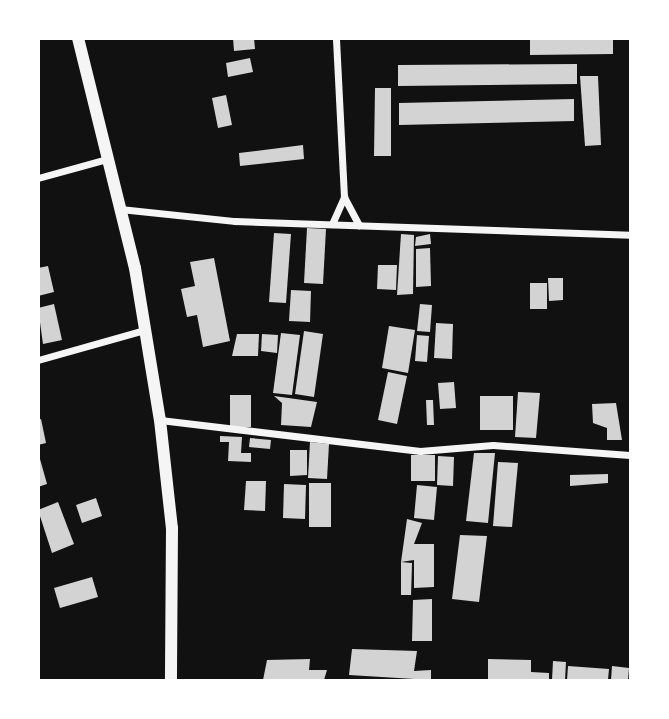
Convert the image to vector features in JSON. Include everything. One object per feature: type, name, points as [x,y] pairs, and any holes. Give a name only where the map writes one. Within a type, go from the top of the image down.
[{"type":"highway","points":[[78,38],[120,209],[160,420],[172,528],[171,681]]},
{"type":"street","points":[[336,38],[344,197],[359,225]]},
{"type":"street","points":[[38,178],[107,159]]},
{"type":"street","points":[[332,224],[344,197]]},
{"type":"street","points":[[120,209],[332,224],[631,235]]},
{"type":"street","points":[[38,360],[145,330]]},
{"type":"street","points":[[160,420],[420,451],[494,445],[631,455]]},
{"type":"building","points":[[233,38],[254,38],[255,49],[234,51]]},
{"type":"building","points":[[530,38],[613,38],[613,54],[530,55]]},
{"type":"building","points":[[250,58],[253,72],[228,77],[226,63]]},
{"type":"building","points":[[577,64],[577,84],[398,86],[398,65]]},
{"type":"building","points":[[580,76],[598,76],[601,145],[585,146]]},
{"type":"building","points":[[375,88],[391,88],[391,156],[374,156]]},
{"type":"building","points":[[226,95],[232,125],[218,128],[212,98]]},
{"type":"building","points":[[574,99],[574,121],[399,125],[399,103]]},
{"type":"building","points":[[303,145],[304,159],[240,166],[239,153]]},
{"type":"building","points":[[307,228],[326,229],[323,284],[304,283]]},
{"type":"building","points":[[274,233],[291,234],[286,303],[269,302]]},
{"type":"building","points":[[401,234],[414,235],[413,294],[397,295]]},
{"type":"building","points":[[430,234],[431,244],[415,246],[416,237]]},
{"type":"building","points":[[430,248],[431,286],[416,287],[416,249]]},
{"type":"building","points":[[214,258],[230,341],[203,347],[197,315],[187,317],[181,289],[195,286],[190,262]]},
{"type":"building","points":[[378,265],[397,265],[396,290],[377,289]]},
{"type":"building","points":[[48,266],[54,292],[38,296],[38,268]]},
{"type":"building","points":[[548,278],[563,278],[563,300],[549,301]]},
{"type":"building","points":[[530,283],[547,283],[547,309],[530,309]]},
{"type":"building","points":[[291,290],[311,291],[310,322],[289,321]]},
{"type":"building","points":[[54,304],[62,340],[43,344],[38,308]]},
{"type":"building","points":[[420,304],[432,305],[430,332],[417,331]]},
{"type":"building","points":[[436,323],[453,324],[452,359],[434,358]]},
{"type":"building","points":[[389,326],[415,330],[408,373],[382,368]]},
{"type":"building","points":[[304,331],[323,334],[314,397],[295,394]]},
{"type":"building","points":[[281,333],[300,335],[292,395],[273,393]]},
{"type":"building","points":[[237,334],[259,334],[258,356],[232,356]]},
{"type":"building","points":[[262,334],[278,335],[277,353],[261,351]]},
{"type":"building","points":[[417,335],[429,336],[427,362],[415,361]]},
{"type":"building","points":[[388,372],[407,376],[397,424],[378,420]]},
{"type":"building","points":[[454,382],[456,408],[440,409],[438,383]]},
{"type":"building","points":[[518,392],[540,393],[536,438],[515,437]]},
{"type":"building","points":[[230,395],[251,395],[251,427],[230,427]]},
{"type":"building","points":[[274,396],[317,402],[311,427],[281,425],[282,403]]},
{"type":"building","points":[[480,396],[513,396],[513,430],[480,430]]},
{"type":"building","points":[[426,400],[433,400],[434,425],[427,425]]},
{"type":"building","points":[[616,403],[622,440],[607,440],[607,428],[593,423],[592,404]]},
{"type":"building","points":[[41,419],[46,443],[38,445],[38,420]]},
{"type":"building","points":[[220,436],[242,437],[241,453],[251,453],[251,462],[228,461],[229,442],[220,442]]},
{"type":"building","points":[[250,438],[271,440],[270,449],[249,447]]},
{"type":"building","points":[[310,442],[329,444],[327,479],[308,478]]},
{"type":"building","points":[[290,450],[307,450],[307,475],[290,476]]},
{"type":"building","points":[[38,452],[47,484],[38,487]]},
{"type":"building","points":[[474,453],[495,453],[488,523],[466,521]]},
{"type":"building","points":[[411,455],[435,455],[435,481],[411,481]]},
{"type":"building","points":[[438,456],[454,457],[453,486],[437,485]]},
{"type":"building","points":[[498,462],[518,463],[512,527],[493,526]]},
{"type":"building","points":[[608,474],[608,483],[570,486],[570,475]]},
{"type":"building","points":[[246,481],[266,481],[265,511],[244,510]]},
{"type":"building","points":[[309,483],[331,483],[331,527],[309,527]]},
{"type":"building","points":[[284,484],[306,485],[305,519],[283,518]]},
{"type":"building","points":[[417,485],[437,487],[434,520],[414,518]]},
{"type":"building","points":[[96,498],[102,516],[82,523],[76,505]]},
{"type":"building","points":[[58,502],[74,544],[52,553],[38,510]]},
{"type":"building","points":[[407,519],[422,523],[414,544],[434,544],[434,587],[414,588],[414,560],[401,562]]},
{"type":"building","points":[[460,535],[487,536],[479,602],[452,599]]},
{"type":"building","points":[[401,562],[412,563],[411,595],[401,595]]},
{"type":"building","points":[[92,577],[98,597],[60,608],[54,588]]},
{"type":"building","points":[[432,599],[432,641],[412,641],[413,600]]},
{"type":"building","points":[[352,649],[417,651],[414,671],[431,670],[431,680],[349,675]]},
{"type":"building","points":[[310,659],[309,670],[327,670],[324,680],[263,680],[267,660]]},
{"type":"building","points":[[488,659],[531,660],[531,672],[549,673],[549,680],[488,680]]},
{"type":"building","points":[[553,661],[566,662],[565,680],[552,680]]},
{"type":"building","points":[[568,666],[609,669],[608,680],[567,680]]},
{"type":"building","points":[[612,666],[629,668],[628,680],[611,680]]}]
